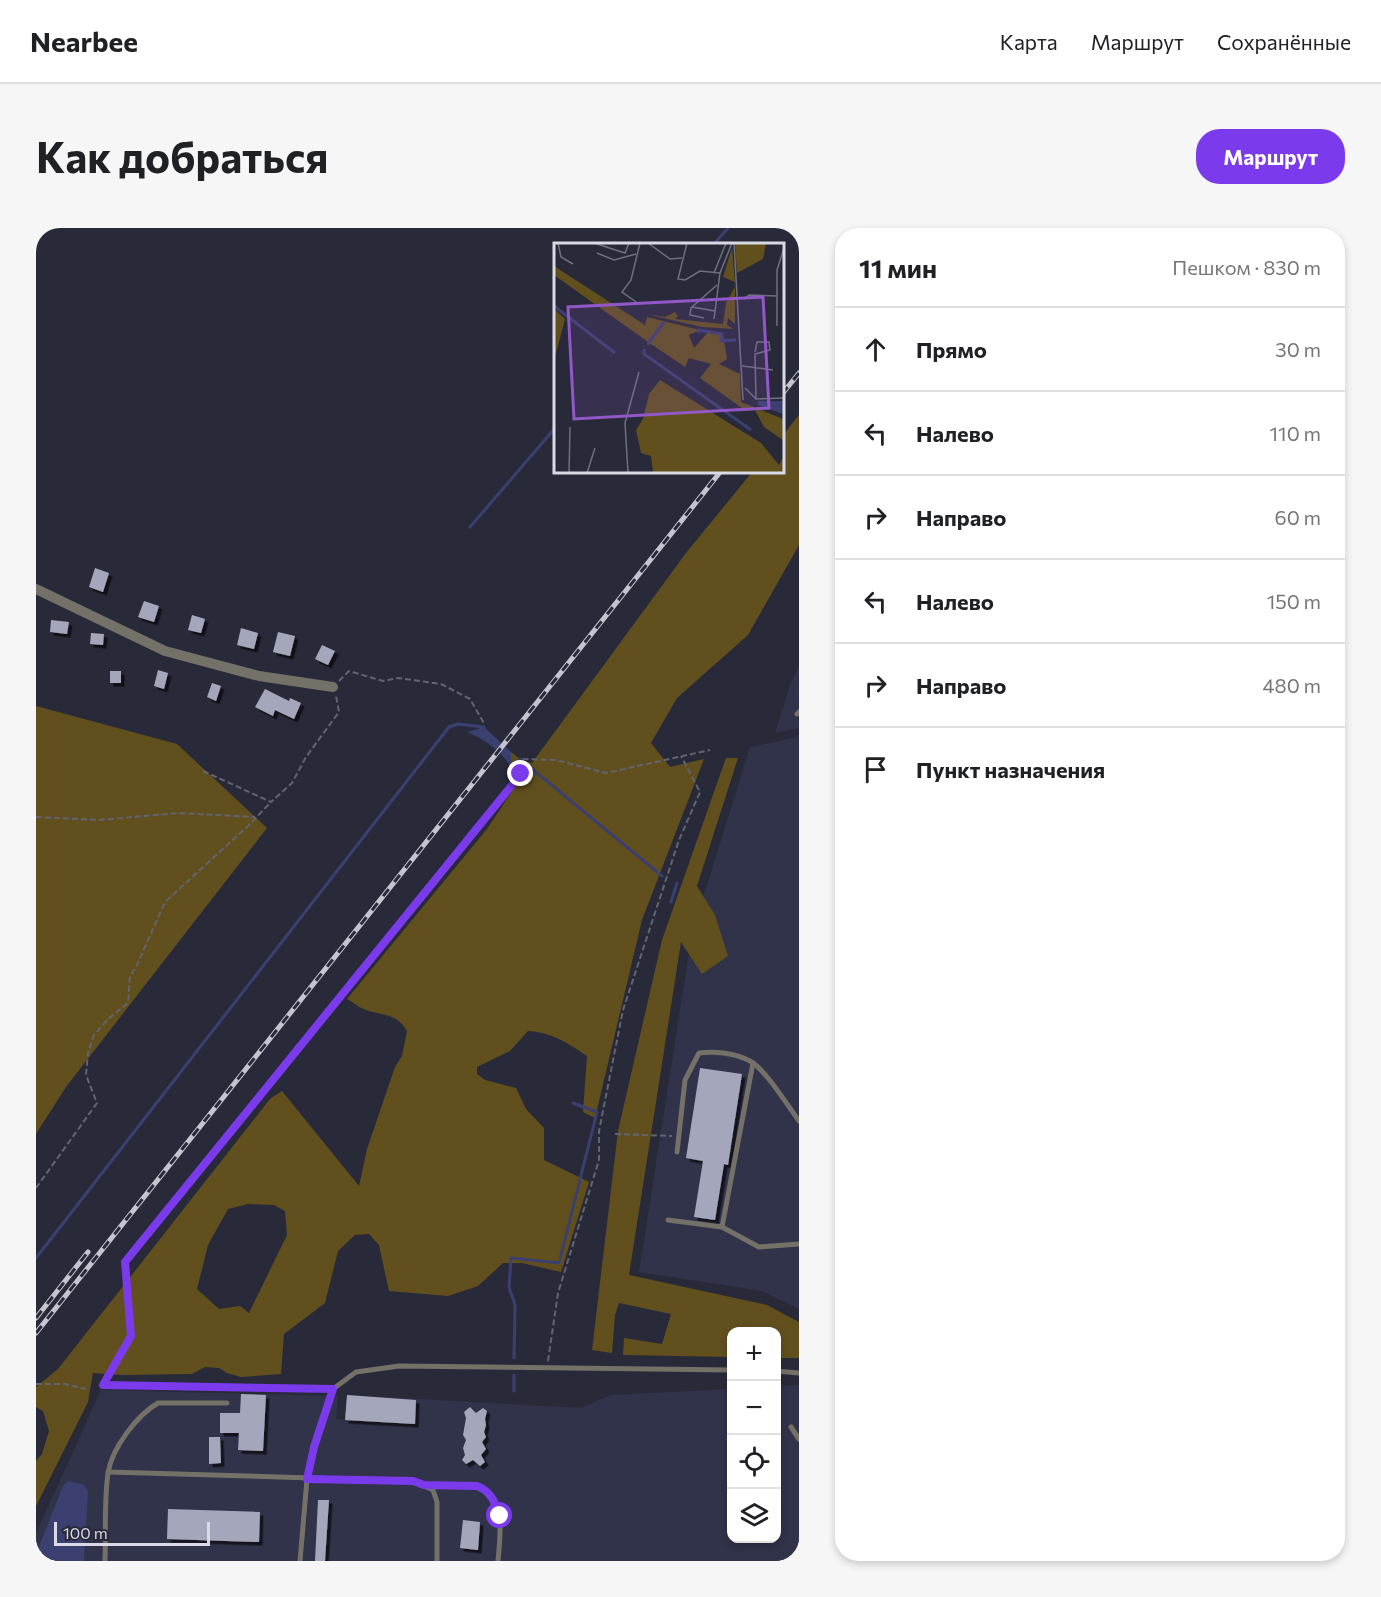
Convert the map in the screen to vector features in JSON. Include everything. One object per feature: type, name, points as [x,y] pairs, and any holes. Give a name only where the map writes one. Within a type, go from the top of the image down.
[{"type":"street","points":[[36,589],[165,651],[260,676],[333,687]]},
{"type":"lane","points":[[677,1152],[685,1080],[699,1053],[716,1051],[753,1063],[763,1072],[799,1121]]},
{"type":"lane","points":[[722,1227],[753,1063]]},
{"type":"lane","points":[[668,1220],[722,1227],[759,1247],[799,1244]]},
{"type":"lane","points":[[300,1561],[307,1479],[314,1447],[333,1389],[356,1372],[399,1366],[727,1370]]},
{"type":"lane","points":[[781,1371],[799,1373]]},
{"type":"lane","points":[[103,1385],[333,1389]]},
{"type":"lane","points":[[105,1561],[108,1472],[130,1426],[149,1408],[158,1403],[227,1403]]},
{"type":"lane","points":[[791,1427],[799,1439]]},
{"type":"lane","points":[[108,1472],[413,1481],[433,1490],[437,1502],[437,1561]]},
{"type":"lane","points":[[424,1485],[477,1486],[485,1489],[494,1500],[500,1516],[498,1561]]},
{"type":"path","points":[[36,1188],[97,1103],[86,1075],[88,1053],[94,1035],[108,1019],[128,1003],[130,976],[137,966],[165,902],[292,783],[306,758],[339,712],[333,687],[349,671],[383,681],[398,678],[441,684],[470,699],[485,725]]},
{"type":"path","points":[[103,1385],[131,1336],[125,1262],[521,774],[523,759],[556,760],[606,773],[710,750]]},
{"type":"path","points":[[548,1366],[558,1293],[599,1160],[599,1131],[623,1010],[679,840],[700,792],[681,756]]},
{"type":"path","points":[[203,771],[271,802]]},
{"type":"path","points":[[36,817],[99,820],[178,813],[256,818]]},
{"type":"path","points":[[615,1134],[678,1136]]},
{"type":"path","points":[[36,1384],[64,1384],[86,1389]]},
{"type":"shaded area","points":[[799,415],[799,545],[748,635],[677,698],[651,743],[670,767],[704,759],[642,920],[595,1118],[583,1112],[587,1056],[559,1039],[528,1031],[510,1051],[477,1067],[477,1074],[485,1080],[516,1088],[526,1109],[544,1128],[544,1160],[589,1182],[561,1272],[522,1263],[503,1263],[478,1286],[448,1296],[389,1291],[379,1245],[369,1234],[355,1235],[338,1251],[325,1303],[284,1334],[281,1374],[241,1377],[219,1368],[205,1367],[192,1374],[93,1373],[88,1402],[36,1506],[36,1461],[42,1454],[49,1431],[43,1411],[36,1407],[36,1387],[58,1369],[270,1099],[282,1091],[359,1186],[367,1149],[395,1067],[402,1056],[407,1031],[399,1021],[366,1010],[347,999],[487,829],[521,778],[513,770],[511,752],[520,759],[532,763],[686,553],[752,472],[784,472],[784,434]],"holes":[[[248,1204],[274,1205],[285,1211],[287,1235],[249,1313],[240,1306],[219,1309],[197,1289],[208,1245],[228,1209]]]},
{"type":"shaded area","points":[[799,667],[799,728],[775,733],[791,682]]},
{"type":"shaded area","points":[[36,706],[177,744],[267,828],[66,1087],[36,1134]]},
{"type":"shaded area","points":[[799,737],[799,1309],[762,1291],[639,1272],[692,933],[750,747]]},
{"type":"shaded area","points":[[726,758],[738,758],[697,886],[715,915],[728,956],[702,974],[681,942],[629,1275],[767,1305],[799,1322],[799,1358],[781,1358],[781,1327],[727,1327],[727,1357],[623,1355],[624,1338],[662,1344],[671,1314],[619,1303],[615,1315],[612,1353],[592,1350],[618,1131],[662,940]]},
{"type":"shaded area","points":[[799,1385],[799,1561],[36,1561],[36,1533],[101,1390],[338,1396],[336,1419],[345,1420],[347,1395],[581,1408],[611,1395],[727,1389],[727,1543],[781,1543],[781,1386]]},
{"type":"water","points":[[484,727],[511,752],[511,767],[492,746],[467,732]]},
{"type":"water","points":[[68,1481],[84,1485],[88,1491],[84,1561],[36,1561],[36,1554],[63,1486]]},
{"type":"building","points":[[95,568],[109,573],[103,592],[89,587]]},
{"type":"building","points":[[144,601],[159,606],[154,622],[138,617]]},
{"type":"building","points":[[192,615],[205,619],[201,633],[188,630]]},
{"type":"building","points":[[51,620],[69,622],[67,634],[50,632]]},
{"type":"building","points":[[241,628],[258,633],[254,649],[237,645]]},
{"type":"building","points":[[278,632],[295,636],[290,656],[273,652]]},
{"type":"building","points":[[91,633],[104,634],[103,645],[90,644]]},
{"type":"building","points":[[322,645],[335,651],[328,665],[315,659]]},
{"type":"building","points":[[158,670],[168,673],[164,689],[154,686]]},
{"type":"building","points":[[110,671],[121,671],[121,683],[110,683]]},
{"type":"building","points":[[212,683],[221,686],[216,701],[207,697]]},
{"type":"building","points":[[265,689],[289,701],[290,698],[301,703],[294,719],[275,710],[273,716],[255,707]]},
{"type":"building","points":[[700,1068],[742,1074],[728,1165],[724,1164],[715,1220],[694,1217],[703,1161],[686,1158]]},
{"type":"building","points":[[241,1394],[266,1395],[263,1451],[238,1450],[239,1433],[220,1433],[220,1413],[240,1413]]},
{"type":"building","points":[[347,1395],[416,1400],[415,1424],[345,1420]]},
{"type":"building","points":[[470,1407],[476,1413],[483,1408],[487,1411],[484,1432],[486,1437],[482,1442],[486,1449],[481,1455],[485,1462],[480,1466],[473,1460],[466,1464],[462,1460],[465,1455],[463,1448],[466,1440],[463,1435],[466,1418],[464,1412]]},
{"type":"building","points":[[209,1437],[220,1437],[221,1463],[209,1464]]},
{"type":"building","points":[[318,1500],[329,1500],[325,1561],[315,1561]]},
{"type":"building","points":[[168,1509],[260,1512],[259,1542],[167,1539]]},
{"type":"building","points":[[463,1520],[480,1522],[478,1550],[460,1548]]},
{"type":"waterway","points":[[715,243],[728,228]]},
{"type":"waterway","points":[[470,527],[554,429]]},
{"type":"waterway","points":[[36,1258],[449,727],[458,724],[484,727]]},
{"type":"waterway","points":[[520,759],[662,876]]},
{"type":"waterway","points":[[671,902],[677,883]]},
{"type":"waterway","points":[[514,1358],[515,1305],[509,1287],[511,1258],[559,1263],[597,1112],[573,1103]]},
{"type":"waterway","points":[[514,1375],[514,1391]]},
{"type":"railway","points":[[784,392],[799,373]]},
{"type":"railway","points":[[36,1333],[720,472]]},
{"type":"railway","points":[[36,1318],[88,1252]]},
{"type":"route","points":[[500,1516],[494,1500],[485,1489],[477,1486],[424,1485],[413,1481],[307,1479],[314,1447],[333,1389],[103,1385],[131,1336],[125,1262],[521,774]]}]
